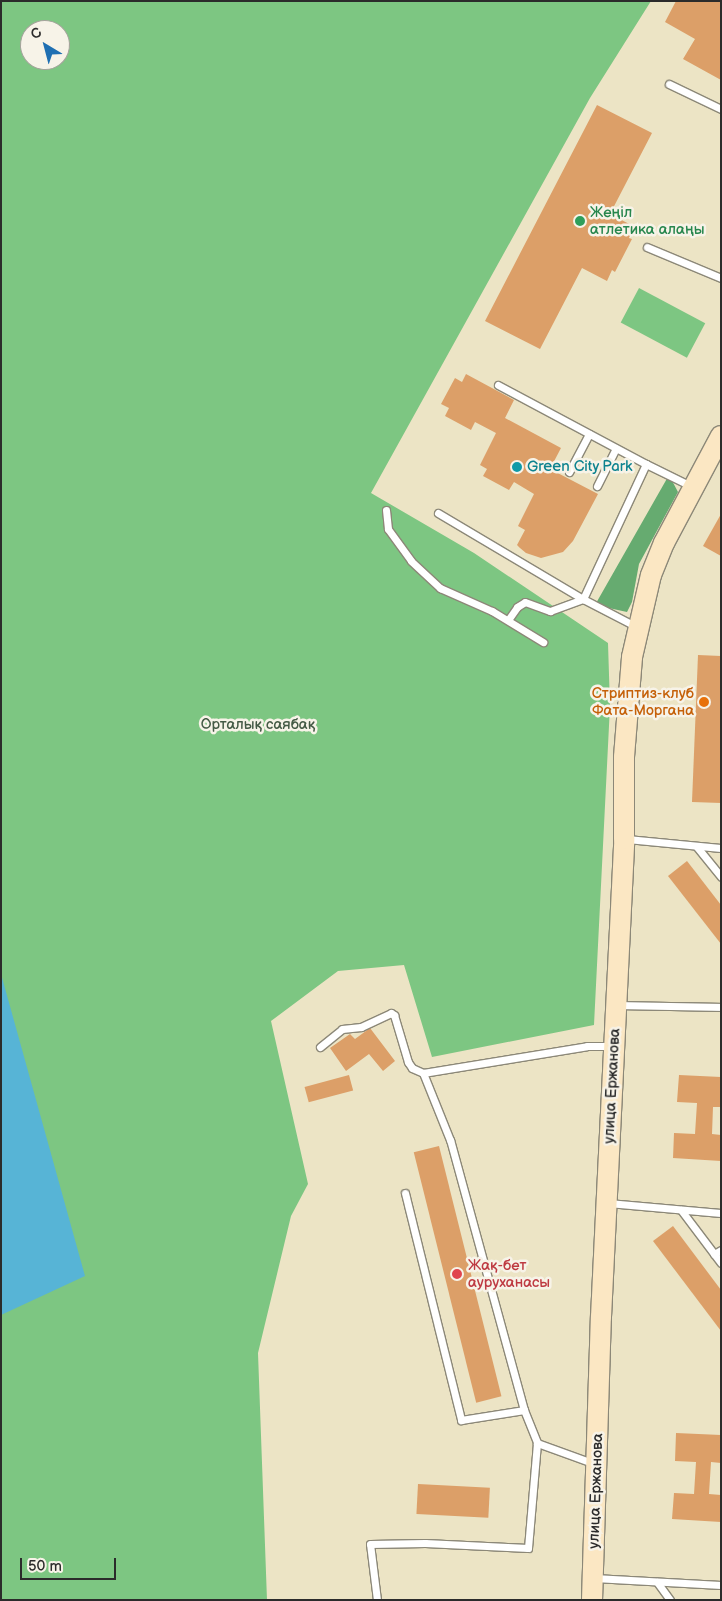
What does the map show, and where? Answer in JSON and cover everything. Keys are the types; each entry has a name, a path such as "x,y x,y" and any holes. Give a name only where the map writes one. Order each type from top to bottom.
{"street":[{"name":"улица Ержанова","path":"592,1600 601,1316 624,839 628,695 637,627 651,575 664,543 721,436"}],"lane":[{"path":"670,84 721,109"},
{"path":"647,247 721,278"},
{"path":"498,385 693,487"},
{"path":"569,472 589,434"},
{"path":"597,486 616,448"},
{"path":"508,620 517,607 526,602 550,611 583,599 646,464"},
{"path":"386,510 388,529 411,561 440,588 492,610 543,642"},
{"path":"438,513 583,599 637,627"},
{"path":"624,839 721,848"},
{"path":"697,847 721,877"},
{"path":"616,1005 721,1006"},
{"path":"320,1047 342,1029 361,1027 391,1013 394,1015 408,1062 412,1068 423,1073 587,1046 614,1046"},
{"path":"377,1600 370,1544 425,1543 528,1548 537,1443 524,1410 450,1140 423,1073"},
{"path":"405,1193 461,1420 524,1410"},
{"path":"607,1203 721,1213"},
{"path":"681,1210 718,1252 721,1262"},
{"path":"537,1443 597,1465"},
{"path":"594,1578 721,1585"},
{"path":"657,1582 670,1600"}],"green space":[{"name":"Орталық саябақ","path":"1,1 651,1 590,98 371,493 474,553 608,643 610,706 594,1025 432,1057 404,965 338,971 271,1021 308,1184 291,1216 258,1353 267,1600 1,1600"},
{"path":"639,288 705,323 687,358 621,322"},
{"path":"669,475 678,492 639,564 632,602 627,612 595,605"}],"water":[{"path":"1,974 85,1276 1,1315"}],"building":[{"path":"676,1 721,1 721,80 683,59 695,39 665,22"},
{"name":"Жеңіл атлетика алаңы","path":"597,105 652,133 610,214 635,227 629,238 632,239 615,272 612,270 607,281 582,268 540,349 485,321"},
{"name":"Green City Park","path":"466,374 514,400 505,418 561,448 550,469 598,494 573,541 563,552 541,558 526,553 517,545 525,530 518,526 534,494 514,482 509,490 483,476 487,469 480,465 496,433 475,422 471,430 445,416 449,408 441,404 455,378 462,382"},
{"path":"721,514 721,556 703,546"},
{"path":"698,655 721,656 721,803 692,802"},
{"path":"687,861 721,905 721,944 668,876"},
{"path":"370,1028 395,1061 383,1071 369,1054 346,1071 330,1048 350,1034 355,1039"},
{"path":"349,1075 353,1090 309,1102 305,1087"},
{"path":"679,1075 721,1077 721,1107 713,1107 712,1134 721,1135 721,1161 673,1158 674,1133 695,1134 697,1103 677,1102"},
{"name":"Жақ-бет ауруханасы","path":"439,1146 501,1396 476,1403 414,1152"},
{"path":"673,1226 721,1290 721,1331 653,1241"},
{"path":"676,1433 721,1435 721,1463 711,1462 709,1494 721,1495 721,1522 672,1519 674,1493 694,1494 696,1462 675,1461"},
{"path":"418,1484 490,1488 488,1518 416,1514"}],"place":[{"name":"Жеңіл атлетика алаңы","path":"580,221"},
{"name":"Green City Park","path":"517,467"},
{"name":"Стриптиз-клуб Фата-Моргана","path":"704,702"},
{"name":"Жақ-бет ауруханасы","path":"457,1274"}]}
